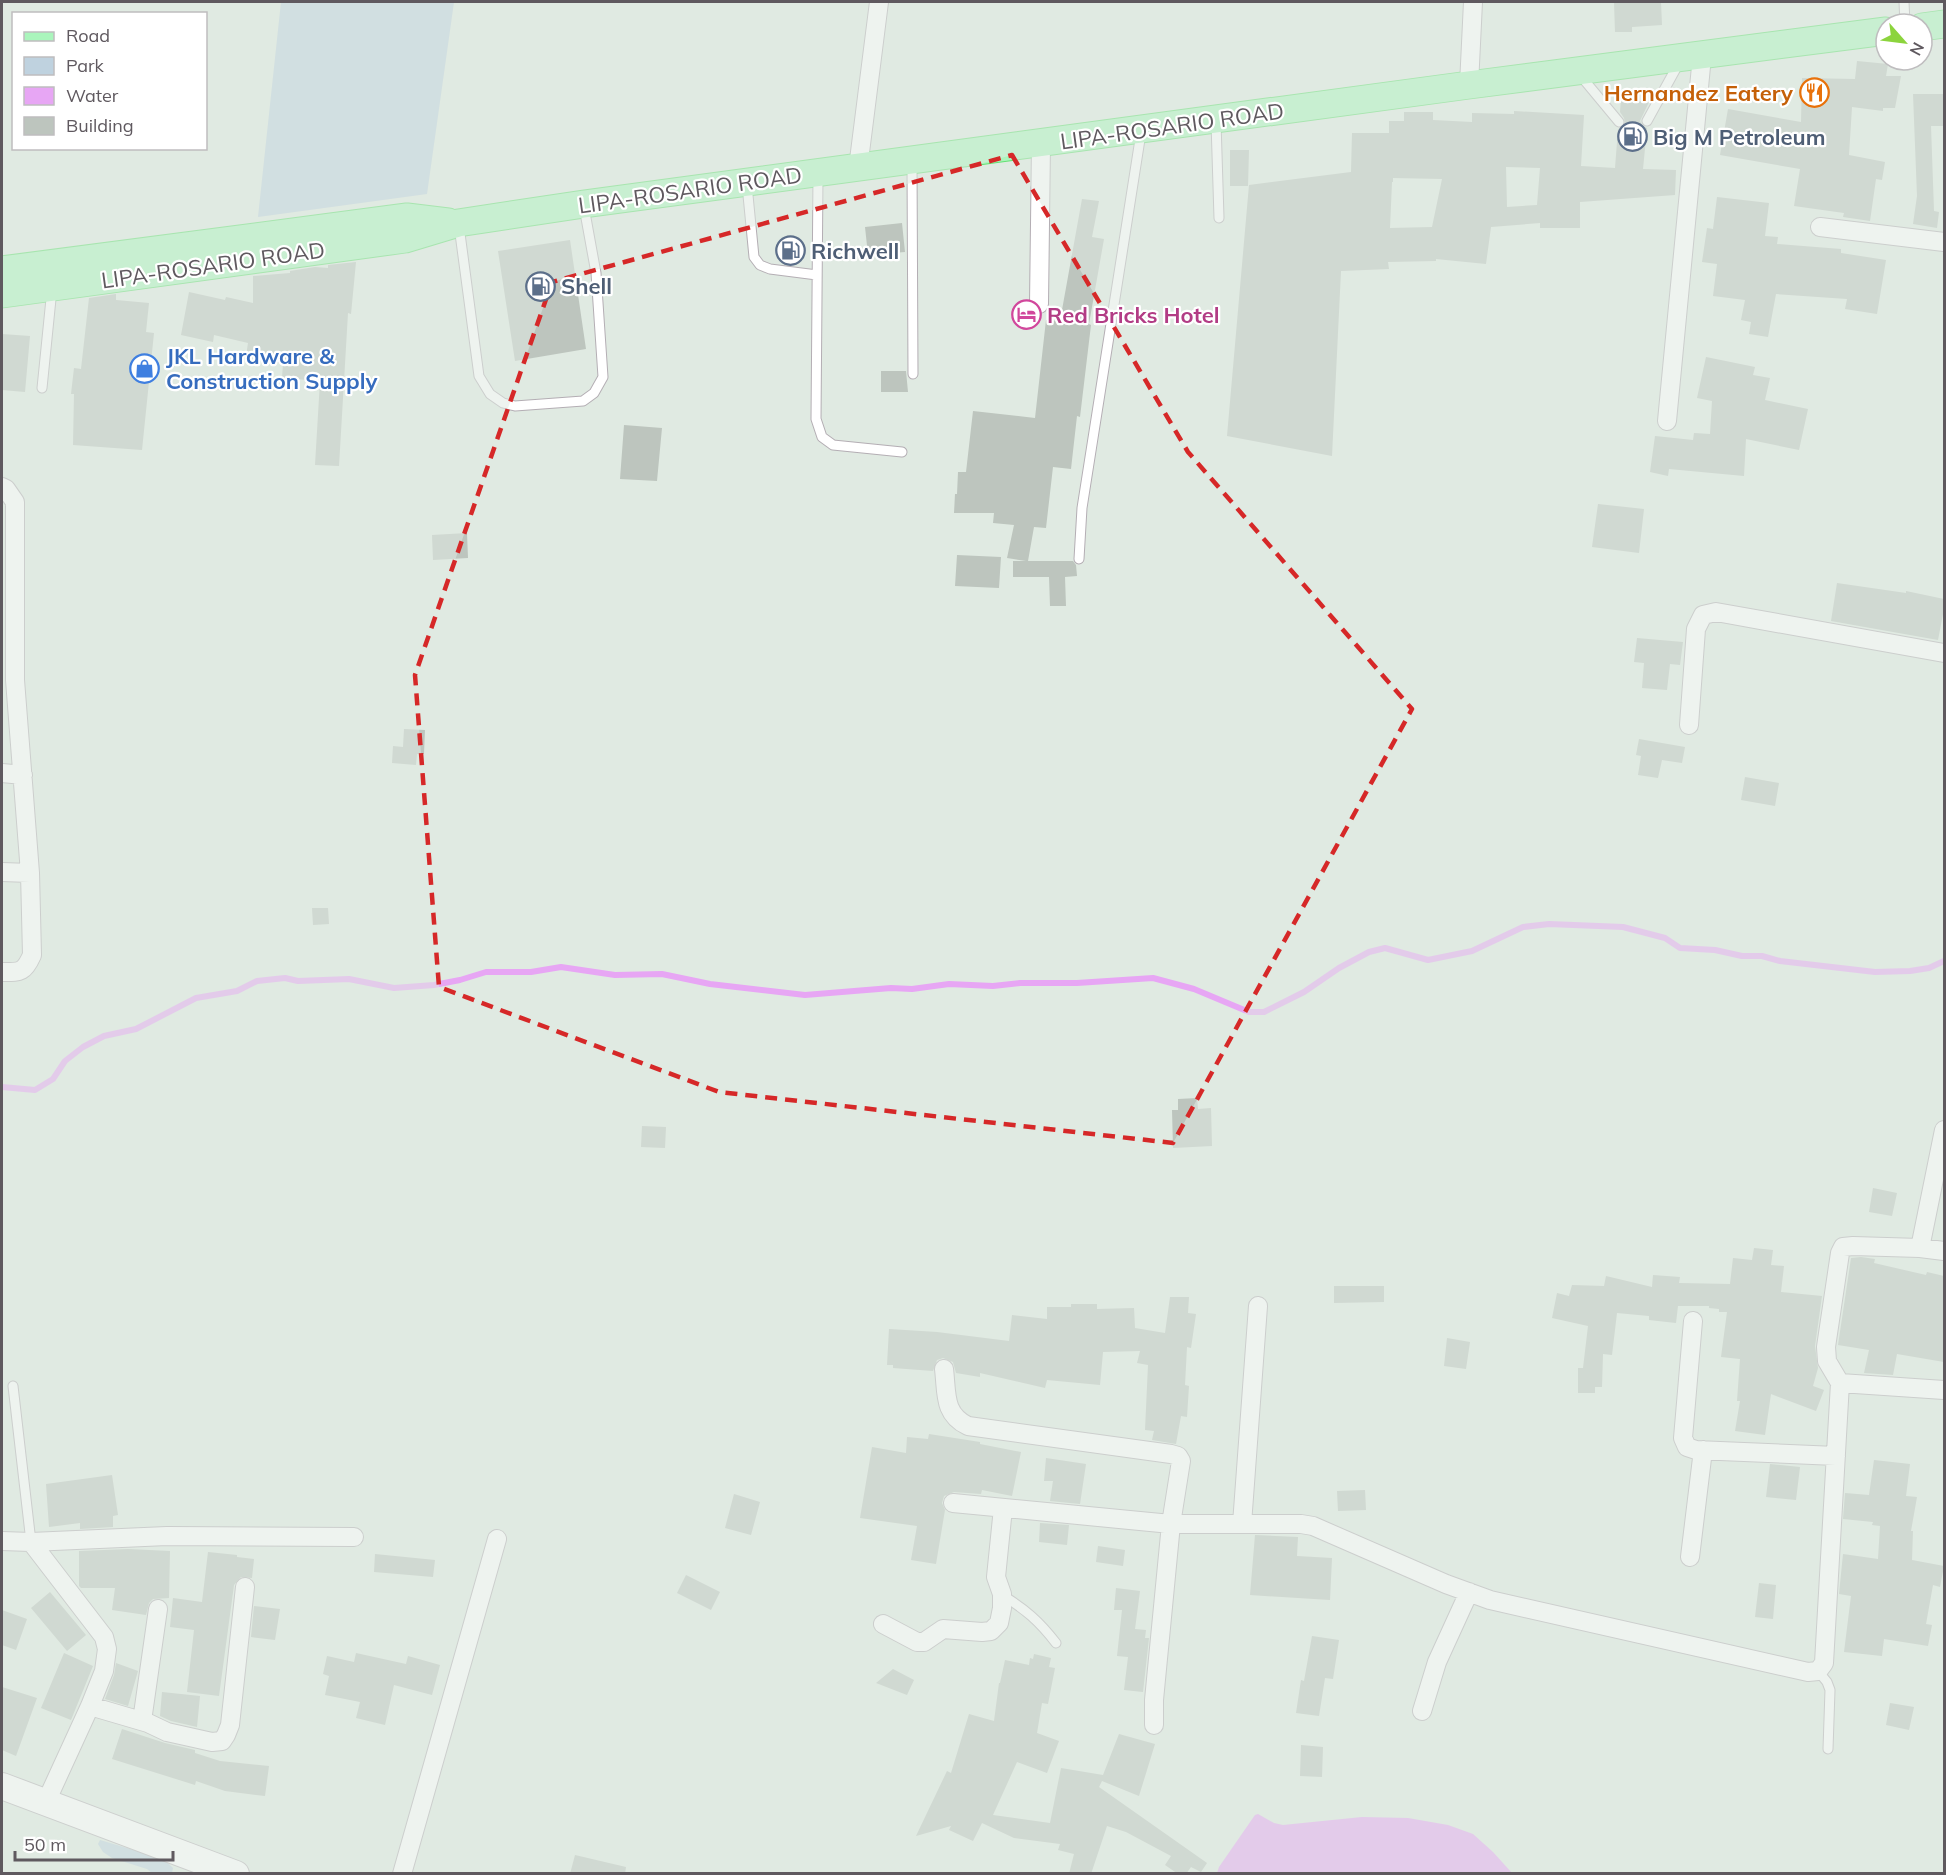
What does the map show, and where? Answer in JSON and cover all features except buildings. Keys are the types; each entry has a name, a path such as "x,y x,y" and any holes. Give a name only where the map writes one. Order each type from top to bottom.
{"main road":[{"name":"LIPA-ROSARIO ROAD","path":"2,294 405,239 458,223 584,204 1874,33"},
{"name":"LIPA-ROSARIO ROAD","path":"2,270 407,218 458,223"}],"street":[{"path":"858,168 879,2"},
{"path":"1469,85 1473,2"},
{"path":"1667,421 1692,57"},
{"path":"1039,304 1041,144"},
{"path":"1820,227 1944,242"},
{"path":"2,487 15,502 9,583 8,680 23,775 30,873 32,955 27,967 20,972 2,972"},
{"path":"1689,725 1696,629 1702,615 1716,612 1944,653"},
{"path":"2,774 23,775"},
{"path":"2,872 30,873"},
{"path":"1920,1248 1944,1130"},
{"path":"953,1503 1171,1524 1301,1524 1313,1526 1490,1600 1796,1670 1818,1671 1824,1663 1840,1383 1827,1361 1826,1347 1840,1253 1843,1247 1853,1246 1944,1251"},
{"path":"1242,1524 1258,1306"},
{"path":"1693,1321 1683,1438 1688,1447 1703,1450 1836,1456"},
{"path":"944,1369 949,1410 957,1421 968,1426 1178,1456 1181,1461 1171,1524 1154,1700 1154,1725"},
{"path":"1840,1383 1944,1390"},
{"path":"1690,1557 1703,1450"},
{"path":"883,1624 917,1642 924,1642 944,1629 991,1631 999,1623 1002,1608 1002,1594 996,1577 1003,1508"},
{"path":"2,1541 31,1542 167,1536 354,1537"},
{"path":"402,1874 497,1539"},
{"path":"31,1542 106,1643 106,1663 90,1706 46,1802"},
{"path":"90,1706 142,1721 167,1732 219,1743 224,1739 230,1725 246,1587"},
{"path":"1422,1712 1437,1662 1469,1592"},
{"path":"142,1721 159,1609"},
{"path":"2,1786 236,1874"}],"lane":[{"path":"1647,122 1692,57"},
{"path":"1578,72 1619,122"},
{"path":"1215,120 1219,218"},
{"path":"1079,559 1084,498 1141,130"},
{"path":"912,160 913,374"},
{"path":"818,173 816,419 822,437 833,445 902,452"},
{"path":"746,183 754,257 760,265 770,269 817,275"},
{"path":"458,223 479,376 490,394 503,403 515,406 583,401 594,393 603,377 596,273 584,204"},
{"path":"42,388 53,287"},
{"path":"13,1386 31,1542"},
{"path":"1002,1594 1027,1610 1041,1623 1056,1643"},
{"path":"1818,1671 1830,1690 1828,1749"}],"highlighted area":[{"path":"1012,155 1188,452 1412,709 1173,1143 719,1092 439,987 415,675 552,282"}],"green space":[{"path":"281,2 454,2 427,194 258,217"},
{"path":"100,1840 164,1859 173,1868 172,1873 152,1873 147,1869 112,1858 103,1852 98,1844"}],"water":[{"path":"1258,1814 1283,1825 1362,1817 1408,1818 1448,1825 1473,1834 1512,1873 1217,1873 1255,1815"}],"waterway":[{"path":"2,1087 35,1090 53,1079 65,1061 83,1047 104,1036 136,1029 196,998 237,991 257,981 285,978 298,981 349,979 394,988 434,985 486,972 531,972 561,967 615,975 662,974 710,984 805,995 891,988 912,989 949,984 993,986 1153,978 1194,989 1249,1012 1264,1012 1304,992 1339,968 1369,952 1385,948 1428,960 1472,951 1523,927 1549,924 1623,927 1665,938 1680,948 1715,950 1742,956 1762,956 1780,961 1875,972 1929,968 1944,961"}],"place":[{"name":"Hernandez Eatery","path":"1814,93"},
{"name":"Big M Petroleum","path":"1632,137"},
{"name":"Richwell","path":"790,251"},
{"name":"Shell","path":"540,286"},
{"name":"Red Bricks Hotel","path":"1026,315"},
{"name":"JKL Hardware & Construction Supply","path":"145,369"}]}
